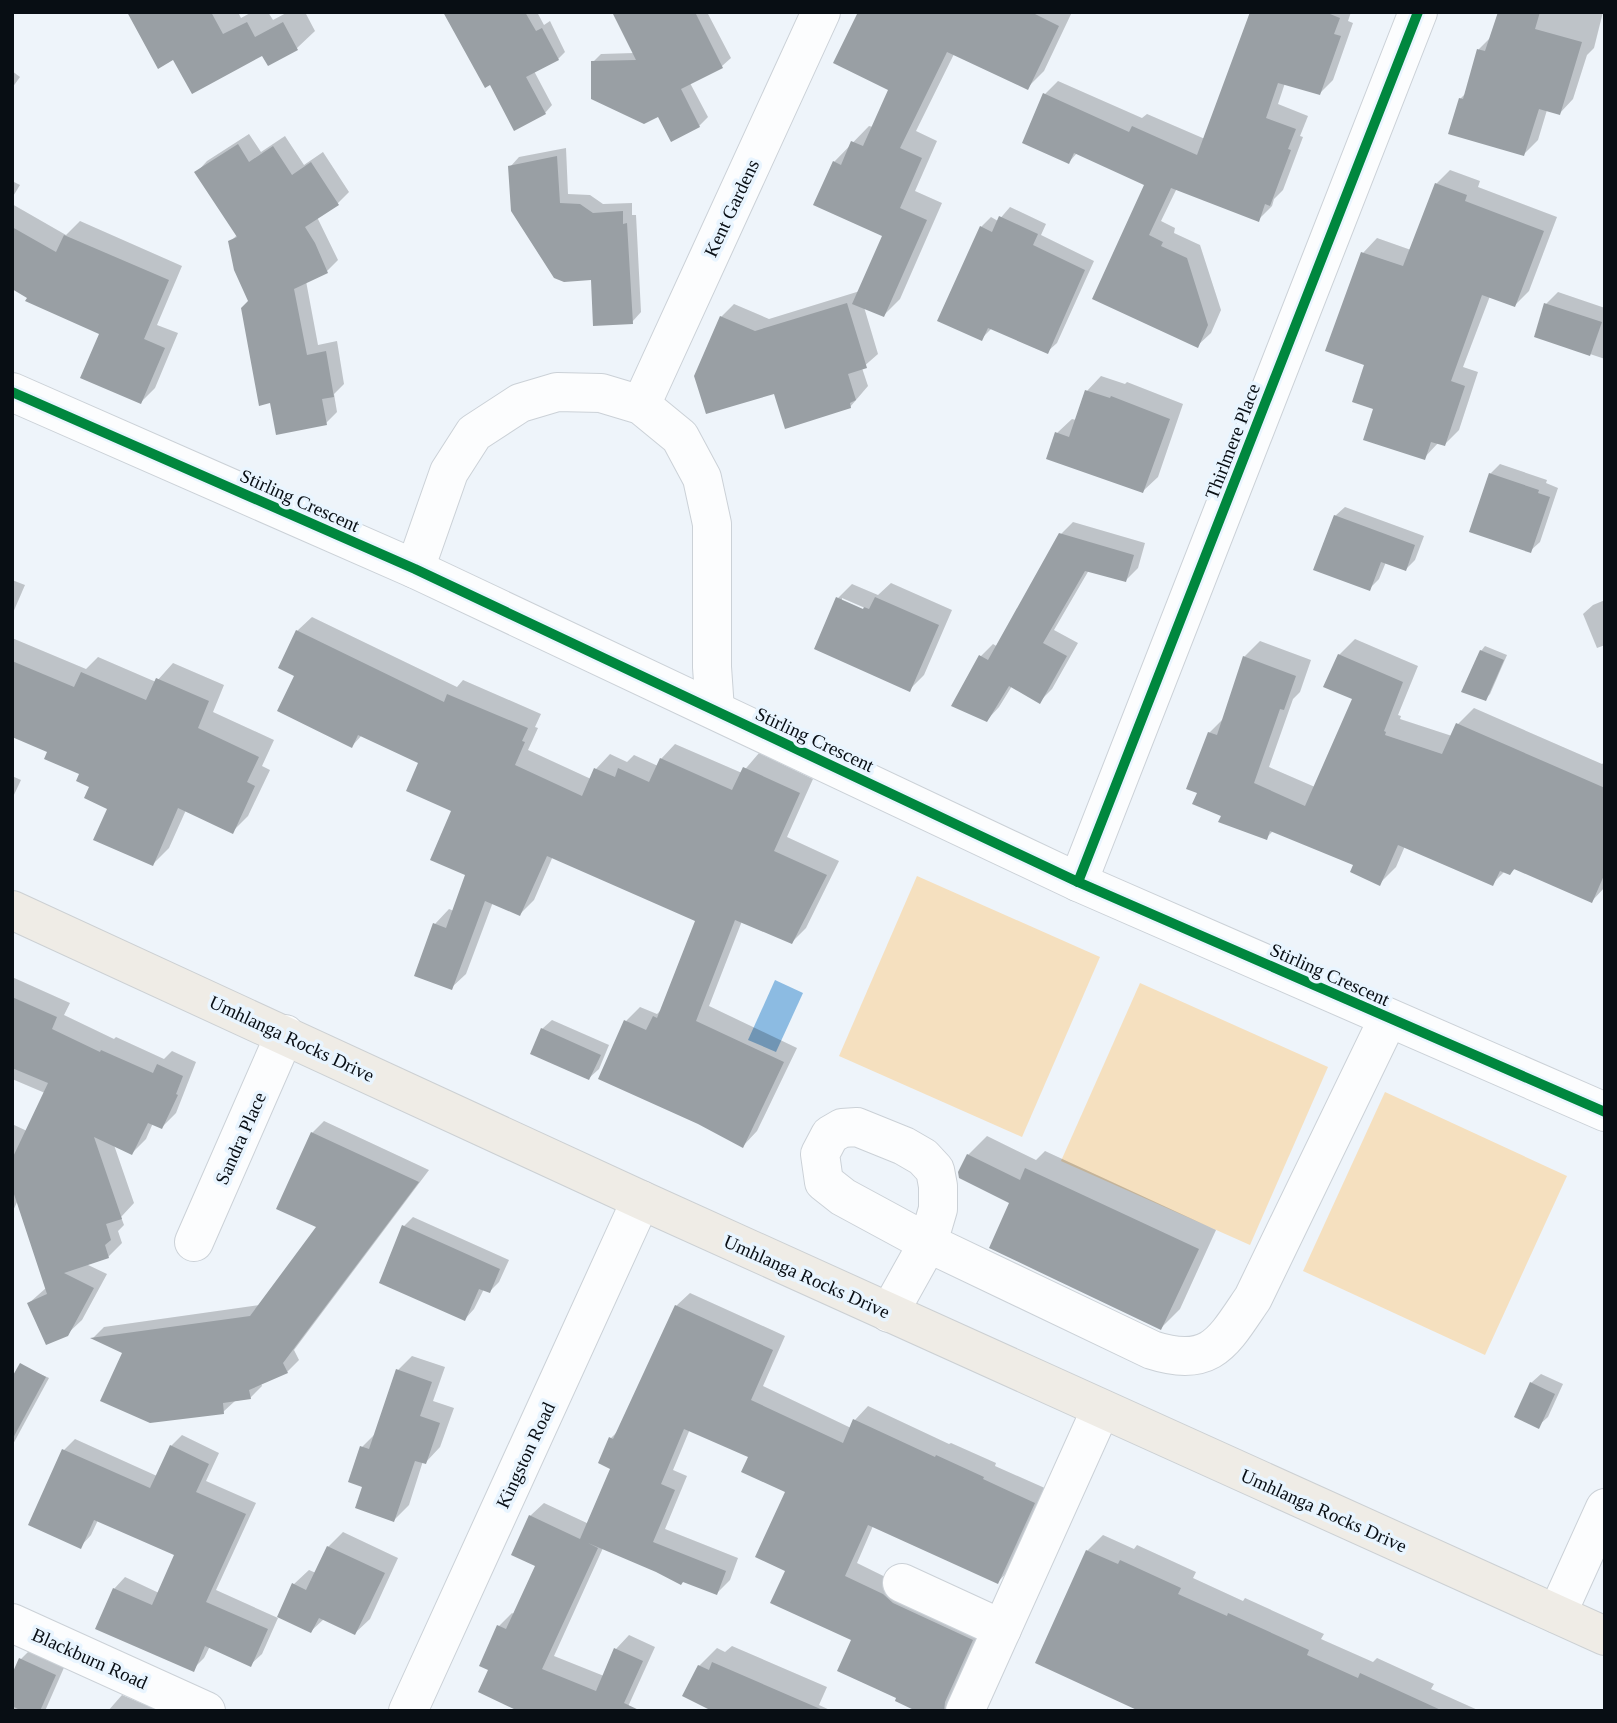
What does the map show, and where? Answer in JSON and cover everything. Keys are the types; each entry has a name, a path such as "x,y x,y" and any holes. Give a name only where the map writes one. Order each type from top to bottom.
{"main road":[{"name":"Umhlanga Rocks Drive","path":"12,910 641,1200 1605,1636"}],"street":[{"name":"Kent Gardens","path":"640,405 821,12"},
{"name":"Thirlmere Place","path":"1079,882 1418,12"},
{"name":"Stirling Crescent","path":"12,392 415,569 1079,882 1605,1112"},
{"path":"415,569 449,472 474,433 520,403 556,392 601,393 640,405 680,438 702,478 712,524 712,667 715,710"},
{"path":"889,1313 928,1243 1152,1350 1173,1357 1193,1357 1209,1352 1228,1334 1254,1298 1388,1019"},
{"name":"Sandra Place","path":"194,1242 285,1034"},
{"name":"Kingston Road","path":"408,1711 641,1200"},
{"path":"965,1711 1101,1409"},
{"path":"1557,1614 1605,1508"},
{"path":"902,1583 1002,1629"},
{"name":"Blackburn Road","path":"12,1623 206,1711"}],"shaded area":[{"path":"917,876 1100,957 1022,1137 839,1056"},
{"path":"1140,983 1328,1067 1250,1245 1061,1161"},
{"path":"1385,1092 1567,1176 1485,1355 1303,1271"}],"water":[{"path":"775,980 803,993 776,1052 748,1040"}],"building":[{"path":"127,12 211,12 223,34 247,22 255,37 283,22 298,50 268,66 262,56 192,94 173,60 158,69"},
{"path":"443,12 525,12 536,31 542,28 559,60 526,77 546,114 514,131 490,85 485,88"},
{"path":"612,12 695,12 723,68 681,89 700,127 671,142 658,117 644,124 591,99 591,61 636,60"},
{"path":"858,12 1031,12 1059,26 1028,90 947,52 900,148 922,158 900,208 927,220 884,317 852,304 882,236 813,205 833,161 841,165 851,141 863,146 888,90 833,63"},
{"path":"1250,12 1325,12 1340,18 1334,34 1341,36 1320,95 1278,83 1266,118 1296,129 1270,206 1265,204 1259,222 1171,188 1149,235 1163,242 1161,246 1187,258 1208,325 1198,348 1092,299 1144,185 1074,153 1069,164 1022,143 1043,93 1129,132 1132,126 1197,155"},
{"path":"1498,12 1540,12 1535,29 1582,42 1560,115 1539,109 1524,156 1448,134 1459,98 1463,99 1477,49 1485,51"},
{"path":"238,144 249,162 273,146 292,175 311,162 339,205 305,227 328,273 294,289 307,355 326,351 334,397 322,399 327,425 276,435 270,403 259,406 241,308 248,301 234,270 228,241 237,237 194,172"},
{"path":"557,156 560,203 580,204 593,213 623,211 623,224 627,223 633,324 593,326 591,280 564,282 554,278 511,211 508,166"},
{"path":"1435,183 1467,195 1465,201 1544,231 1515,307 1482,295 1451,381 1465,386 1445,446 1431,442 1425,460 1363,440 1373,409 1352,402 1364,365 1325,351 1361,252 1403,266"},
{"path":"999,216 1038,234 1033,245 1085,270 1048,354 988,328 982,341 937,321 980,226 992,232"},
{"path":"12,227 56,252 64,235 169,280 144,339 165,348 141,404 80,378 99,334 25,301 27,298 12,289"},
{"path":"847,303 867,368 848,374 856,400 850,403 851,408 785,429 774,394 706,414 694,376 720,316 755,331"},
{"path":"1544,303 1602,322 1590,356 1534,337"},
{"path":"1085,390 1110,398 1111,396 1170,419 1143,493 1046,459 1055,432 1069,437"},
{"path":"1489,473 1539,490 1538,493 1550,497 1531,553 1469,532"},
{"path":"1334,515 1415,545 1406,571 1381,562 1370,591 1313,570"},
{"path":"1059,533 1134,555 1126,582 1085,571 1043,643 1067,656 1040,704 1009,686 987,722 951,706 979,655 988,660"},
{"path":"836,597 869,609 875,597 939,625 910,692 814,649"},
{"path":"296,630 444,702 447,694 528,728 515,765 582,796 594,768 615,777 618,768 649,782 660,758 732,790 743,767 800,793 774,851 827,875 792,944 735,920 696,1021 784,1062 743,1148 698,1124 598,1079 624,1020 646,1030 653,1016 657,1018 695,921 547,856 520,916 485,901 452,990 414,976 433,923 446,928 465,875 430,860 451,811 406,791 418,763 358,735 352,748 277,711 294,676 278,668"},
{"path":"1480,650 1504,660 1486,701 1461,692"},
{"path":"1338,654 1403,682 1384,731 1385,735 1442,754 1456,723 1605,788 1605,873 1592,903 1514,869 1510,875 1500,871 1493,886 1398,845 1380,886 1350,872 1353,865 1270,831 1267,840 1218,822 1221,816 1192,804 1197,793 1186,789 1208,732 1217,735 1243,656 1296,676 1284,710 1280,709 1254,783 1305,806 1352,699 1323,687"},
{"path":"12,661 74,687 81,672 146,700 156,678 209,701 198,728 259,757 247,782 255,786 233,834 178,808 153,866 93,840 107,809 84,798 89,787 76,781 79,774 44,759 47,752 12,737"},
{"path":"12,997 57,1017 52,1029 100,1052 101,1050 153,1073 157,1064 183,1076 176,1094 178,1095 162,1129 148,1123 132,1155 94,1137 122,1219 106,1224 111,1240 105,1245 109,1258 64,1273 94,1288 68,1336 46,1345 27,1303 47,1294 12,1188 12,1159 48,1083 12,1068"},
{"path":"541,1028 601,1055 589,1080 530,1054"},
{"path":"311,1132 419,1182 283,1363 288,1373 249,1390 251,1399 223,1403 224,1414 150,1423 100,1401 122,1353 90,1338 250,1316 316,1227 276,1209"},
{"path":"967,1154 1020,1180 1025,1168 1199,1249 1161,1330 989,1248 1009,1203 959,1178 958,1172"},
{"path":"402,1225 500,1269 490,1293 479,1289 465,1321 379,1283"},
{"path":"675,1305 773,1350 751,1400 843,1443 853,1419 984,1477 983,1479 1035,1503 998,1584 868,1525 845,1576 883,1594 893,1603 973,1640 945,1702 944,1711 916,1711 895,1701 896,1698 837,1671 851,1640 770,1603 785,1571 755,1557 785,1492 741,1472 748,1457 684,1429 661,1484 675,1490 653,1542 726,1571 717,1595 683,1582 681,1585 588,1543 598,1548 542,1669 596,1691 614,1648 643,1661 624,1703 641,1711 518,1711 478,1692 488,1670 479,1666 497,1625 506,1629 535,1566 511,1555 529,1515 580,1539 610,1469 598,1463 609,1437 613,1439"},
{"path":"20,1363 46,1377 12,1440 12,1377"},
{"path":"396,1369 432,1382 420,1416 440,1423 426,1464 415,1461 394,1522 355,1508 362,1487 348,1482 360,1446 369,1449"},
{"path":"1530,1382 1555,1394 1539,1429 1514,1417"},
{"path":"170,1445 209,1464 196,1492 246,1514 206,1602 268,1629 251,1667 205,1646 194,1672 95,1629 113,1588 152,1605 174,1555 94,1520 81,1549 28,1525 62,1449 150,1488"},
{"path":"327,1546 385,1573 355,1635 319,1618 311,1633 277,1617 292,1583 306,1590"},
{"path":"1086,1550 1118,1564 1120,1560 1181,1588 1178,1594 1227,1616 1228,1613 1309,1650 1307,1655 1358,1678 1360,1673 1443,1711 1139,1711 1035,1663"},
{"path":"19,1658 56,1675 40,1711 22,1711 12,1706 12,1674"},
{"path":"712,1662 825,1711 712,1711 682,1696 698,1665 709,1670"}],"cycle path":[{"path":"1078,882 1418,12"},
{"path":"12,392 415,569 1078,882 1605,1112"}]}
